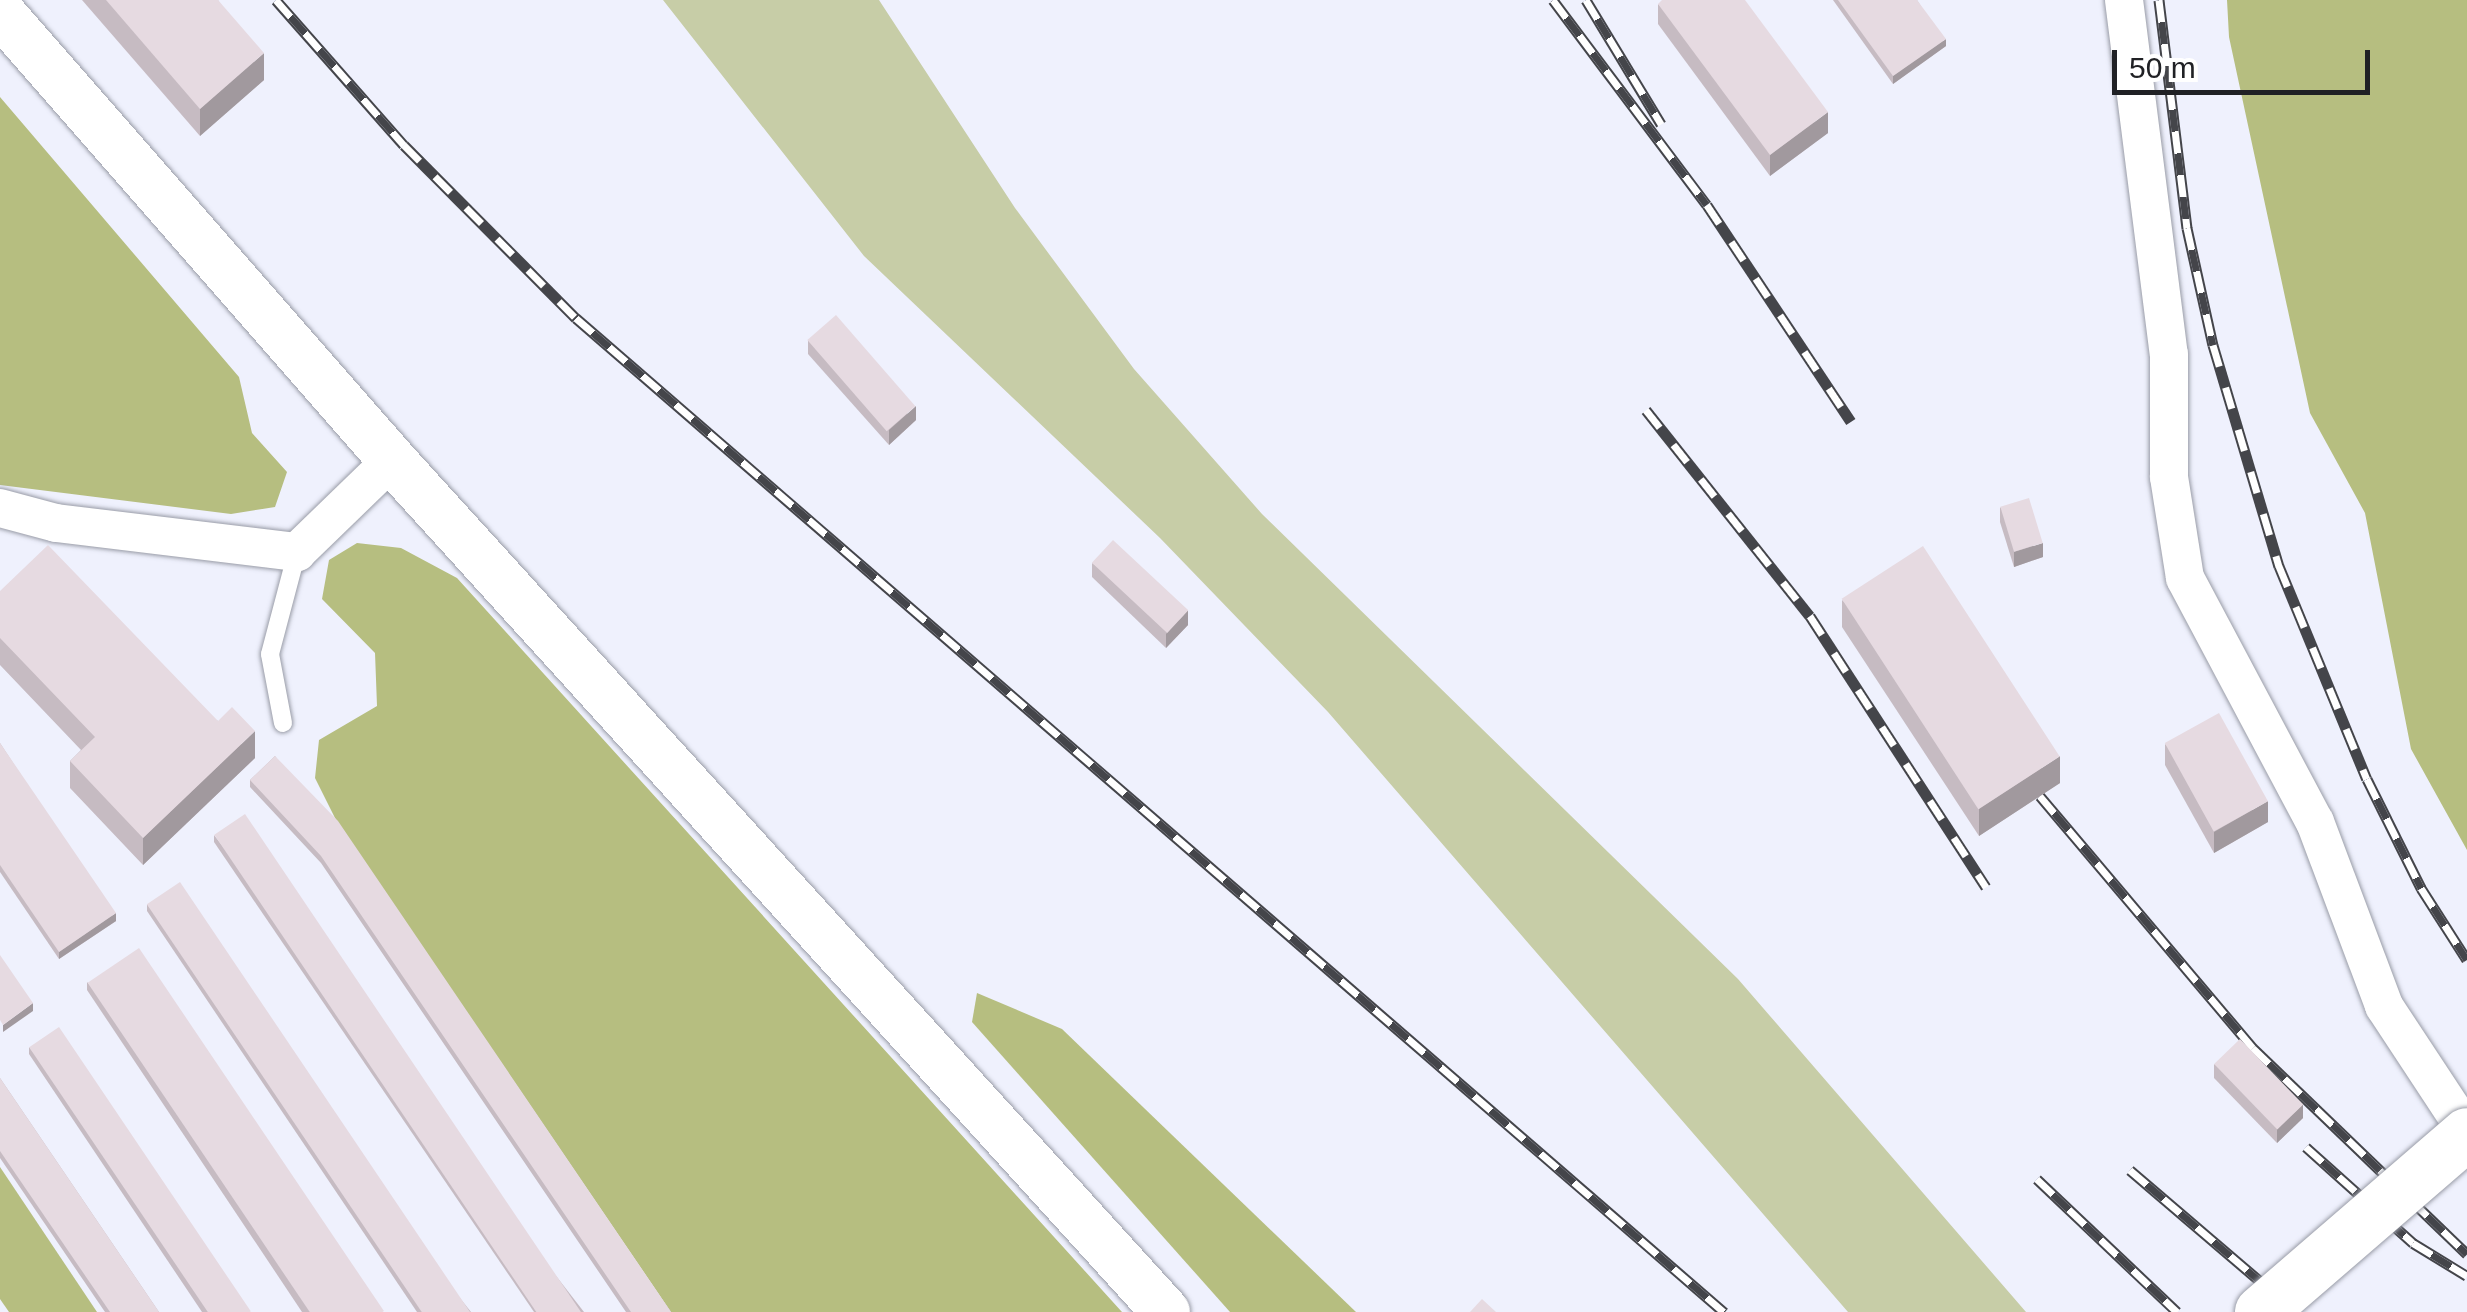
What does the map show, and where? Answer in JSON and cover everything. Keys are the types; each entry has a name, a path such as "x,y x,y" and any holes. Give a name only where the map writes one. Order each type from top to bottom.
{"main road":[{"path":"2261,1312 2467,1132"}],"street":[{"path":"2124,0 2169,354 2168,477 2184,578 2314,822 2384,1006 2467,1132"},
{"path":"0,12 392,460 1166,1312"},
{"path":"0,508 56,524 298,552 392,460"}],"lane":[{"path":"283,723 270,654 298,552"}],"green space":[{"path":"663,0 879,0 1015,208 1134,369 1262,514 1738,979 2026,1312 1848,1312 1328,712 1160,538 864,256"},
{"path":"2227,0 2467,0 2467,850 2411,749 2365,513 2310,413 2229,37"},
{"path":"0,97 239,377 252,433 287,472 275,507 231,514 0,485"},
{"path":"357,543 401,548 457,578 1122,1312 671,1312 337,822 315,778 319,740 377,706 375,653 322,599 329,560"},
{"path":"977,993 1062,1029 1356,1312 1230,1312 972,1022"},
{"path":"0,1167 97,1312 9,1312 0,1299"}],"building":[{"path":"106,0 218,0 264,53 200,109"},
{"path":"1662,0 1745,0 1828,112 1770,155 1658,4"},
{"path":"1838,0 1917,0 1946,39 1893,76"},
{"path":"836,315 915,406 887,431 807,340"},
{"path":"2029,498 2043,543 2014,552 2000,507"},
{"path":"1113,540 1188,610 1167,633 1092,563"},
{"path":"48,545 218,721 232,707 255,731 143,838 70,761 95,737 0,638 0,591"},
{"path":"1923,546 2060,757 1978,809 1842,599"},
{"path":"2219,713 2268,801 2214,831 2165,743"},
{"path":"0,743 116,913 59,952 0,865"},
{"path":"275,756 338,821 671,1312 631,1312 321,856 250,780"},
{"path":"245,814 581,1312 536,1312 214,835"},
{"path":"180,882 470,1312 422,1312 147,904"},
{"path":"139,948 384,1311 310,1312 88,983"},
{"path":"0,955 33,1003 3,1025 0,1020"},
{"path":"59,1027 251,1311 208,1312 29,1047"},
{"path":"2240,1039 2303,1104 2277,1129 2214,1064"},
{"path":"0,1078 159,1312 110,1312 0,1151"},
{"path":"1482,1299 1496,1312 1470,1312"}],"railway":[{"path":"276,0 404,145 576,318 1724,1312"},
{"path":"1553,0 1707,205 1851,422"},
{"path":"1586,0 1661,124"},
{"path":"2159,0 2187,228 2213,345 2279,566 2367,779 2421,888 2467,960"},
{"path":"1646,410 1810,616 1986,887"},
{"path":"2040,796 2253,1048 2467,1254"},
{"path":"2306,1147 2413,1243 2467,1276"},
{"path":"2130,1170 2296,1312"},
{"path":"2037,1179 2177,1312"}]}
